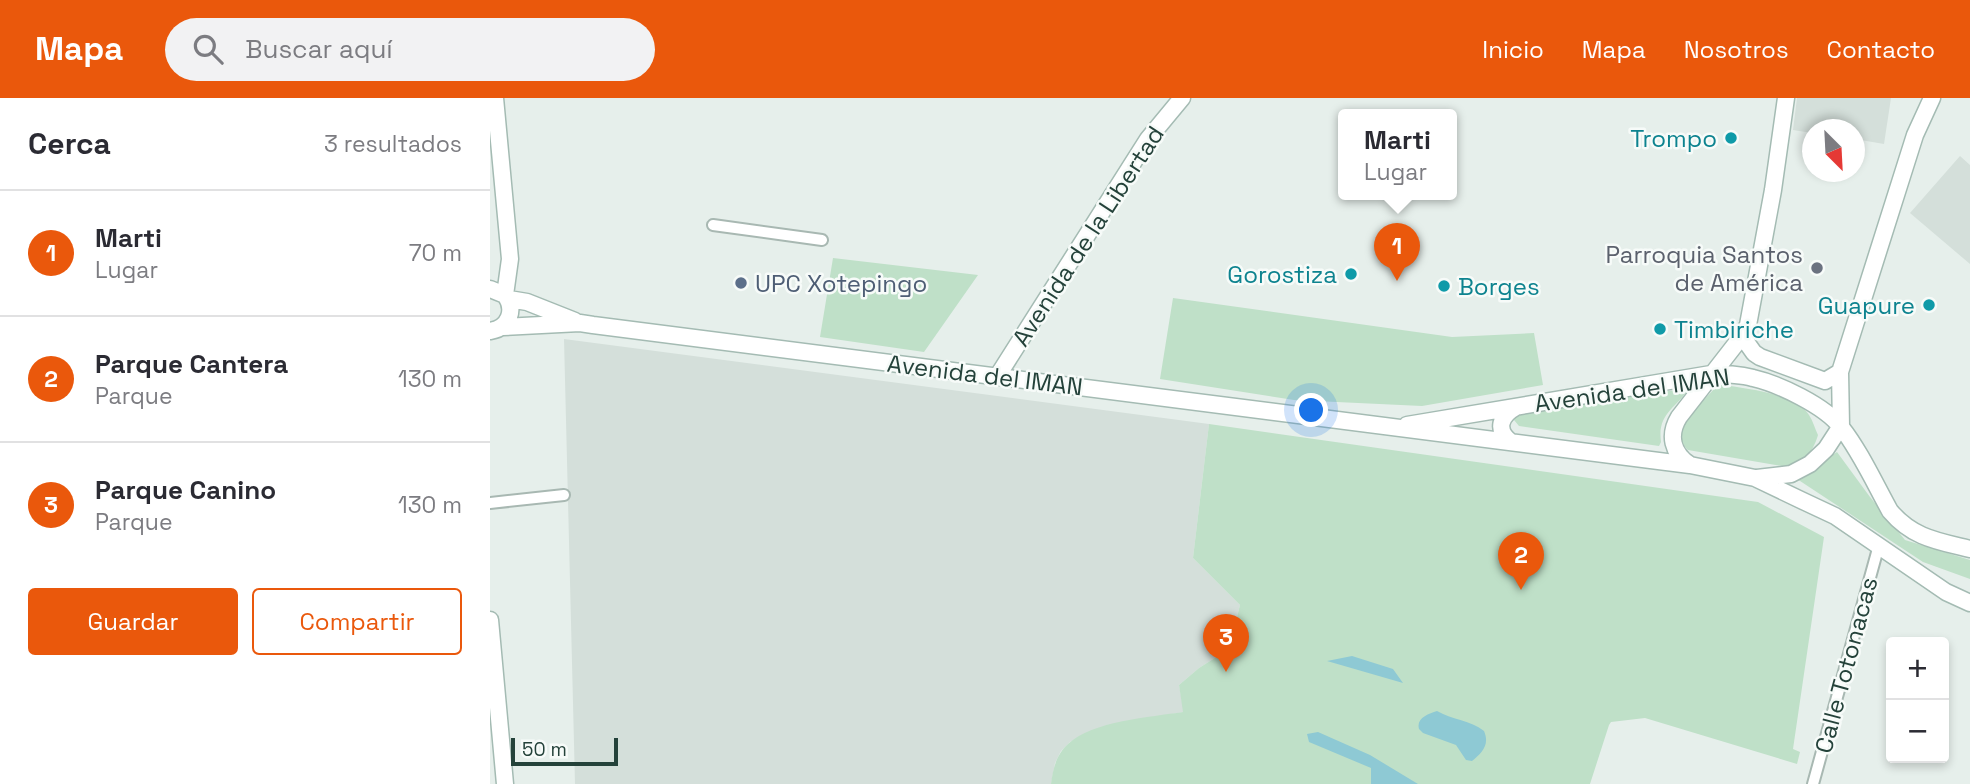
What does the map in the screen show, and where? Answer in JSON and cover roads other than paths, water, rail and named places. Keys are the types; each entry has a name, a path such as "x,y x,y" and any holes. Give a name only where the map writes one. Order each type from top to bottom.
{"main road":[{"path":"495,98 510,259 501,294 511,308 509,317 495,332"},
{"name":"Avenida de la Libertad","path":"997,377 1148,139 1182,98"},
{"path":"1689,465 1678,456 1675,449 1674,429 1679,417 1748,325 1786,98"},
{"path":"1755,478 1778,477 1801,470 1826,449 1841,426 1840,372 1915,135 1932,98"},
{"name":"Avenida del IMAN","path":"501,294 580,323"},
{"name":"Avenida del IMAN","path":"495,332 580,323 1689,465 1755,478 1835,516 1946,592 1970,603"},
{"path":"1742,336 1756,355 1813,378 1825,381 1840,372"},
{"name":"Avenida del IMAN","path":"1391,428 1711,374 1747,376 1784,388 1824,411 1841,426 1900,523 1923,537 1970,549"},
{"path":"1511,442 1501,430 1502,420 1508,411 1521,404"},
{"path":"490,620 505,784"}],"street":[{"path":"713,225 822,240"},
{"path":"490,503 564,495"},
{"name":"Calle Totonacas","path":"1813,784 1879,545"}],"water":[{"path":"1352,656 1393,669 1403,683 1327,661"},
{"path":"1437,711 1473,724 1484,731 1484,748 1472,761 1466,760 1456,745 1419,729 1421,719"},
{"path":"1318,732 1370,755 1418,784 1371,784 1371,768 1309,742 1307,734"}],"place":[{"name":"Trompo","path":"1731,138"},
{"name":"Parroquia Santos de América","path":"1817,268"},
{"name":"Gorostiza","path":"1351,274"},
{"name":"Marti","path":"1397,281"},
{"name":"UPC Xotepingo","path":"741,283"},
{"name":"Borges","path":"1444,286"},
{"name":"Guapure","path":"1929,305"},
{"name":"Timbiriche","path":"1660,329"},
{"name":"Parque Cantera","path":"1521,590"},
{"name":"Parque Canino","path":"1226,672"}]}
